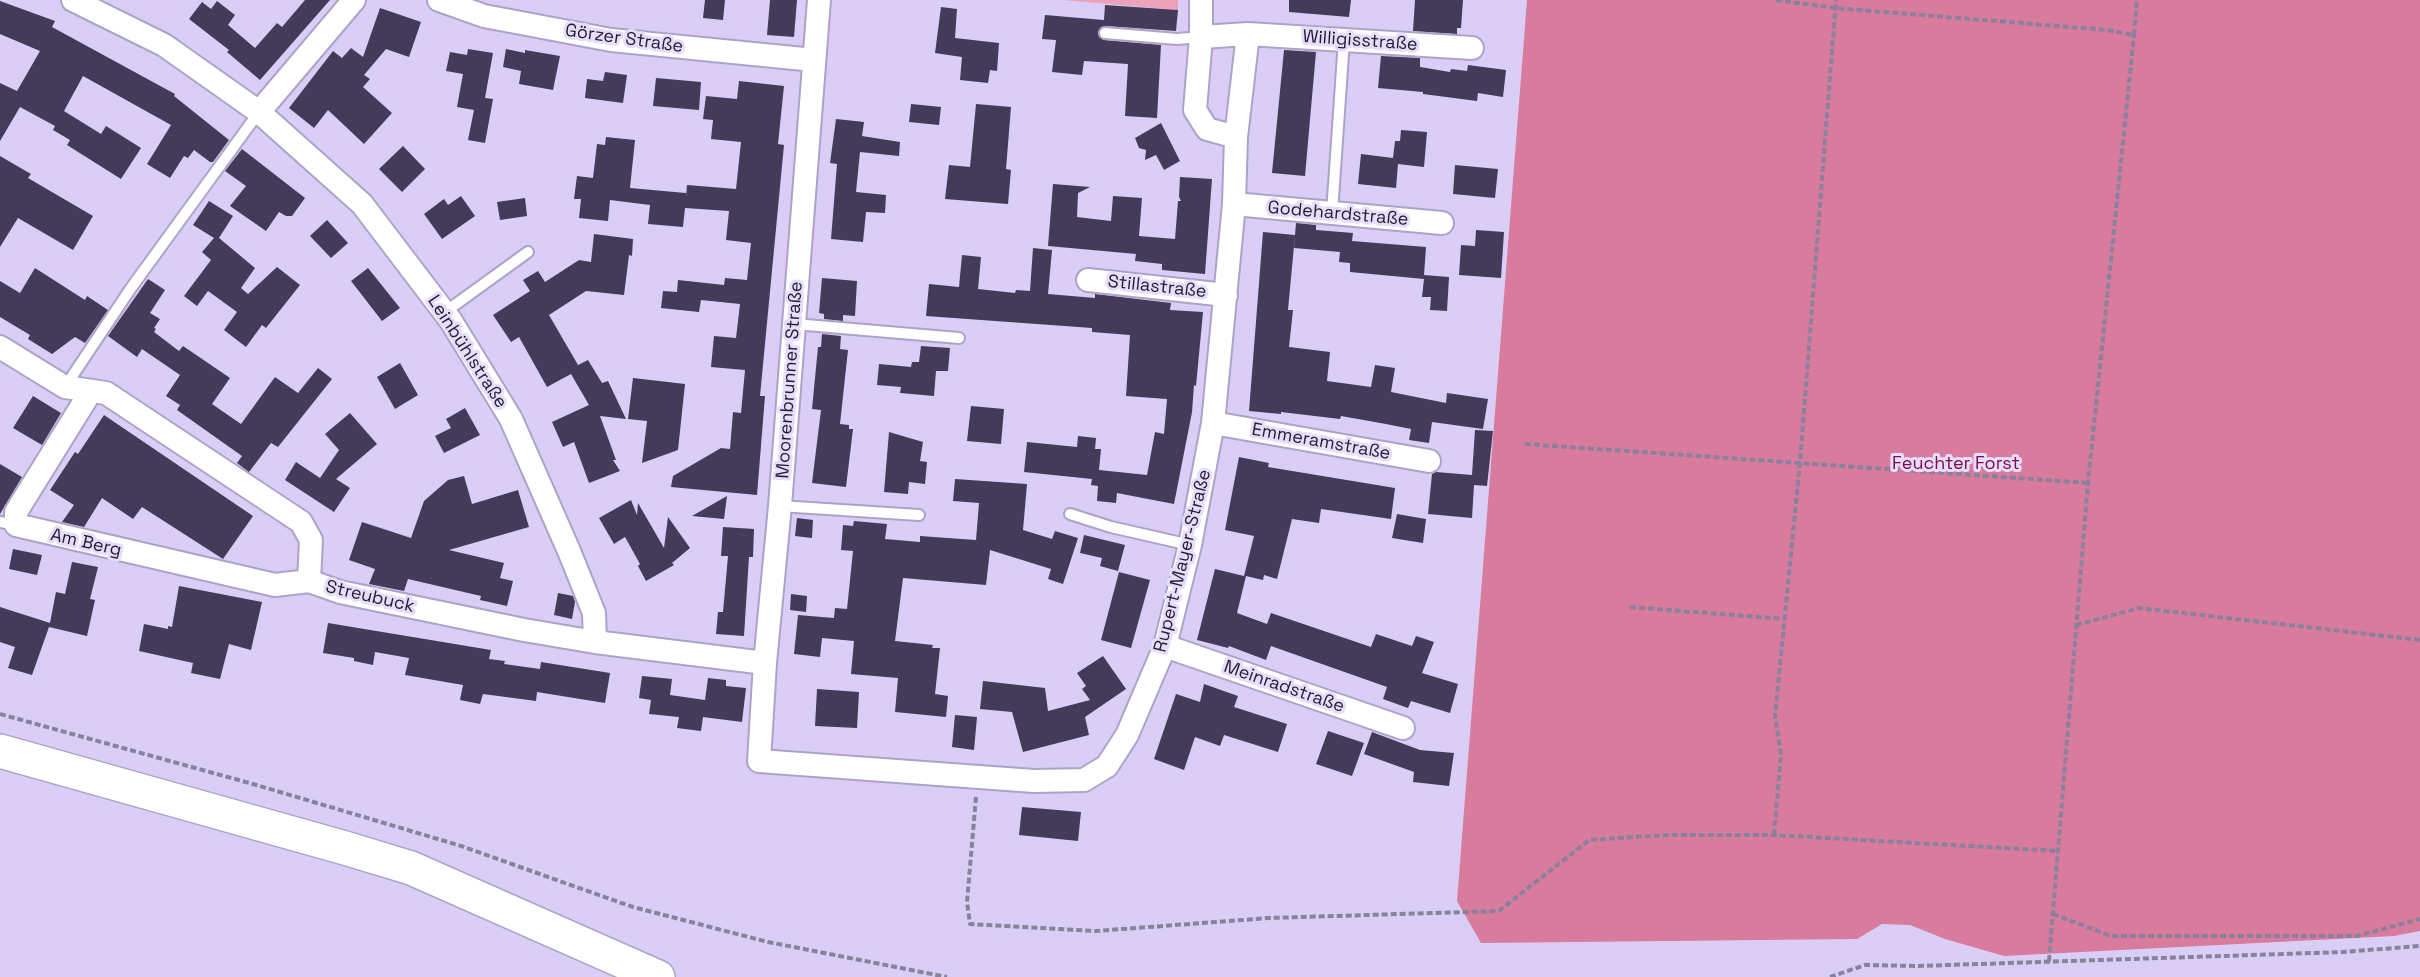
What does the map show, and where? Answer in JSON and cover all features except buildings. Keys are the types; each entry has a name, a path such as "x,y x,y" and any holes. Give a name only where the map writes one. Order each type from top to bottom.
{"highway":[{"path":"0,751 411,868 658,977"}],"street":[{"name":"Leinbühlstraße","path":"73,0 164,45 259,112 362,204 445,312 511,419 594,613 596,642"},
{"path":"259,112 354,0"},
{"name":"Görzer Straße","path":"439,0 484,16 611,40 814,60"},
{"name":"Moorenbrunner Straße","path":"759,761 819,0"},
{"path":"1201,0 1201,37 1195,110 1207,129 1236,137"},
{"path":"1201,37 1248,34"},
{"name":"Willigisstraße","path":"1248,34 1472,48"},
{"name":"Rupert-Mayer-Straße","path":"759,761 1034,781 1084,780 1107,766 1127,735 1165,646 1190,545 1213,423 1234,204 1236,137 1248,34"},
{"name":"Godehardstraße","path":"1234,204 1442,223"},
{"name":"Stillastraße","path":"1088,280 1226,295"},
{"name":"Streubuck","path":"0,347 65,387 106,393 302,522 311,540 309,581 340,592 524,630 596,642 765,663"},
{"name":"Am Berg","path":"90,391 8,524 275,585 309,581"},
{"name":"Emmeramstraße","path":"1213,423 1429,461"},
{"name":"Meinradstraße","path":"1165,646 1402,728"}],"lane":[{"path":"1106,33 1177,39 1201,37"},
{"path":"1332,213 1344,40"},
{"path":"65,387 131,288 259,112"},
{"path":"445,312 528,252"},
{"path":"794,324 959,338"},
{"path":"780,506 919,515"},
{"path":"1070,514 1111,527 1190,545"}],"path":[{"path":"1776,0 1835,8 2107,30 2134,35"},
{"path":"1774,836 1780,754 1775,716 1800,462 1836,0"},
{"path":"2049,961 2088,483 2137,0"},
{"path":"1525,444 2088,483"},
{"path":"1630,607 1785,619"},
{"path":"2076,625 2139,608 2420,640"},
{"path":"0,714 253,784 458,845 633,907 768,942 947,977"},
{"path":"977,777 967,902 970,924 1096,931 1269,918 1499,911 1589,840 1666,835 1774,836 2058,851"},
{"path":"2053,914 2111,936 2357,936 2420,919"},
{"path":"1830,977 1865,965 1918,966 2343,952 2420,946"}],"shaded area":[{"path":"1062,0 1178,0 1178,10"}],"green space":[{"name":"Feuchter Forst","path":"1527,0 2420,0 2420,931 2394,936 2004,956 1945,939 1910,925 1882,924 1857,939 1481,943 1457,901"}]}
